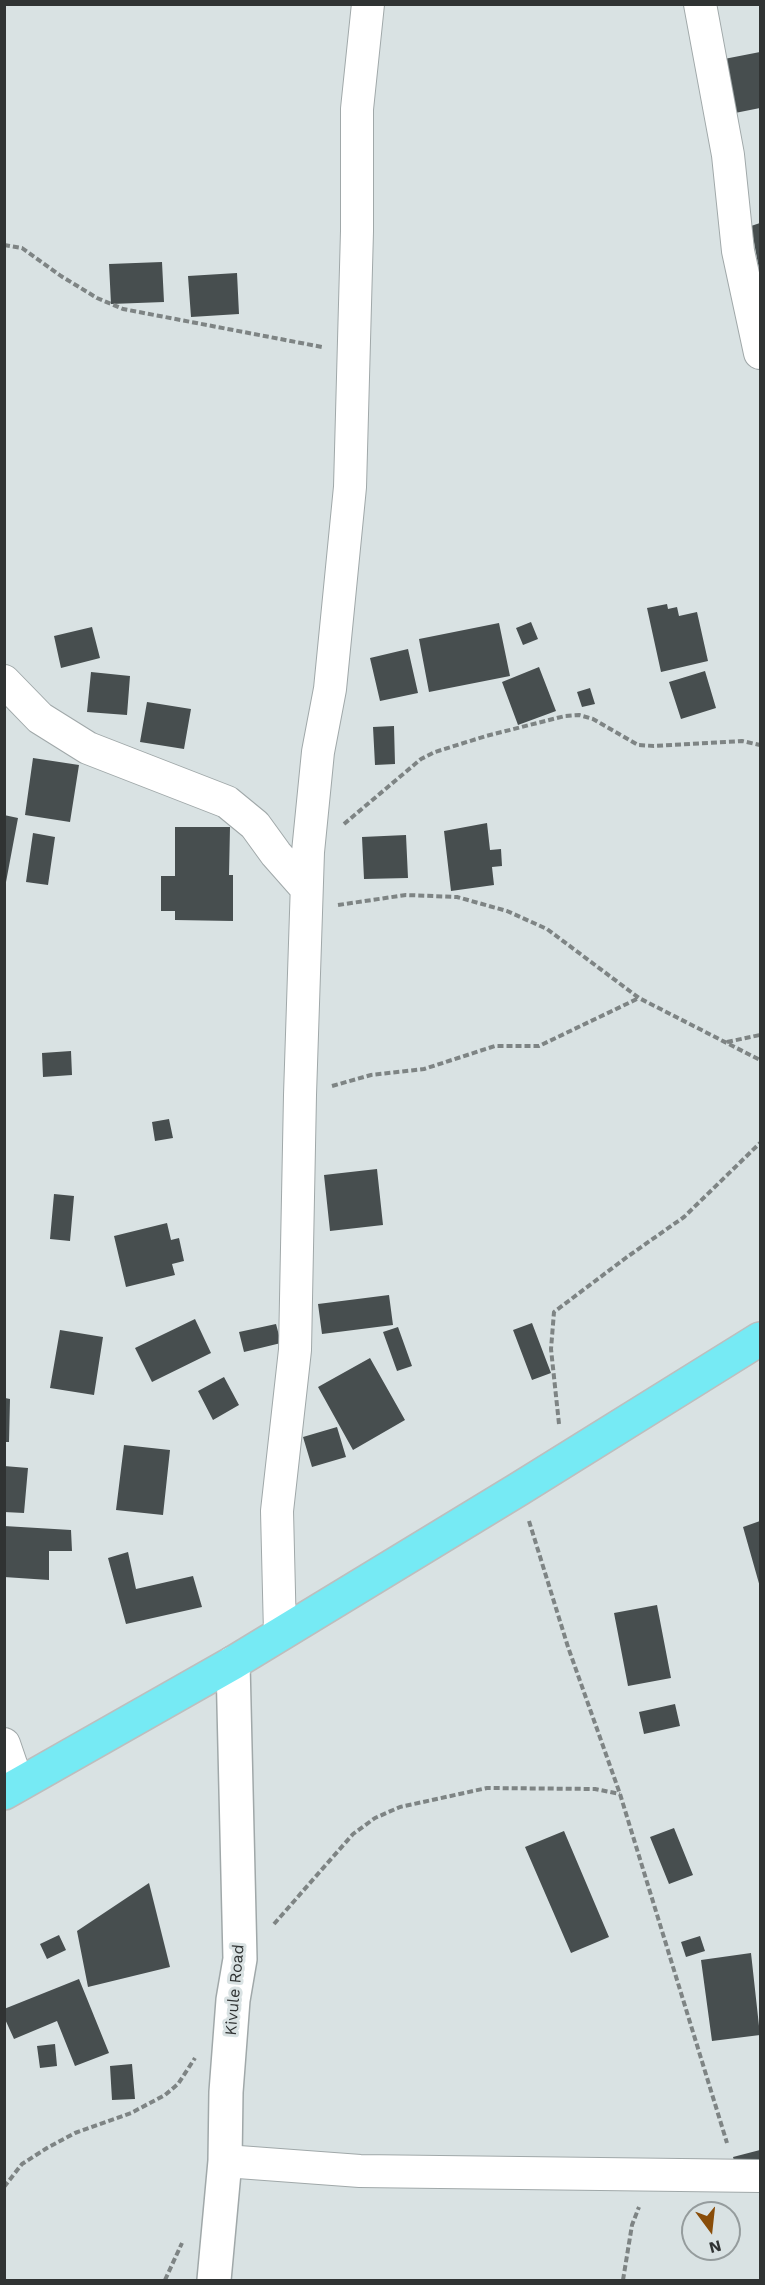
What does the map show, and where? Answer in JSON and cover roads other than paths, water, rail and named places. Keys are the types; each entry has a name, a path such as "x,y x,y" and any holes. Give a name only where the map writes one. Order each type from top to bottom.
{"main road":[{"path":"11,1789 233,1663 760,1339"}],"street":[{"path":"280,1633 277,1511 295,1350 308,852 318,752 330,689 350,487 357,231 357,109 368,4"},
{"path":"700,4 728,154 738,251 760,353"},
{"path":"4,681 40,718 88,748 227,802 255,825 306,898"},
{"name":"Kivule Road","path":"214,2280 225,2161 226,2092 233,2000 240,1959 233,1663"},
{"path":"4,1744 11,1789"},
{"path":"225,2161 360,2171 749,2176"}]}
